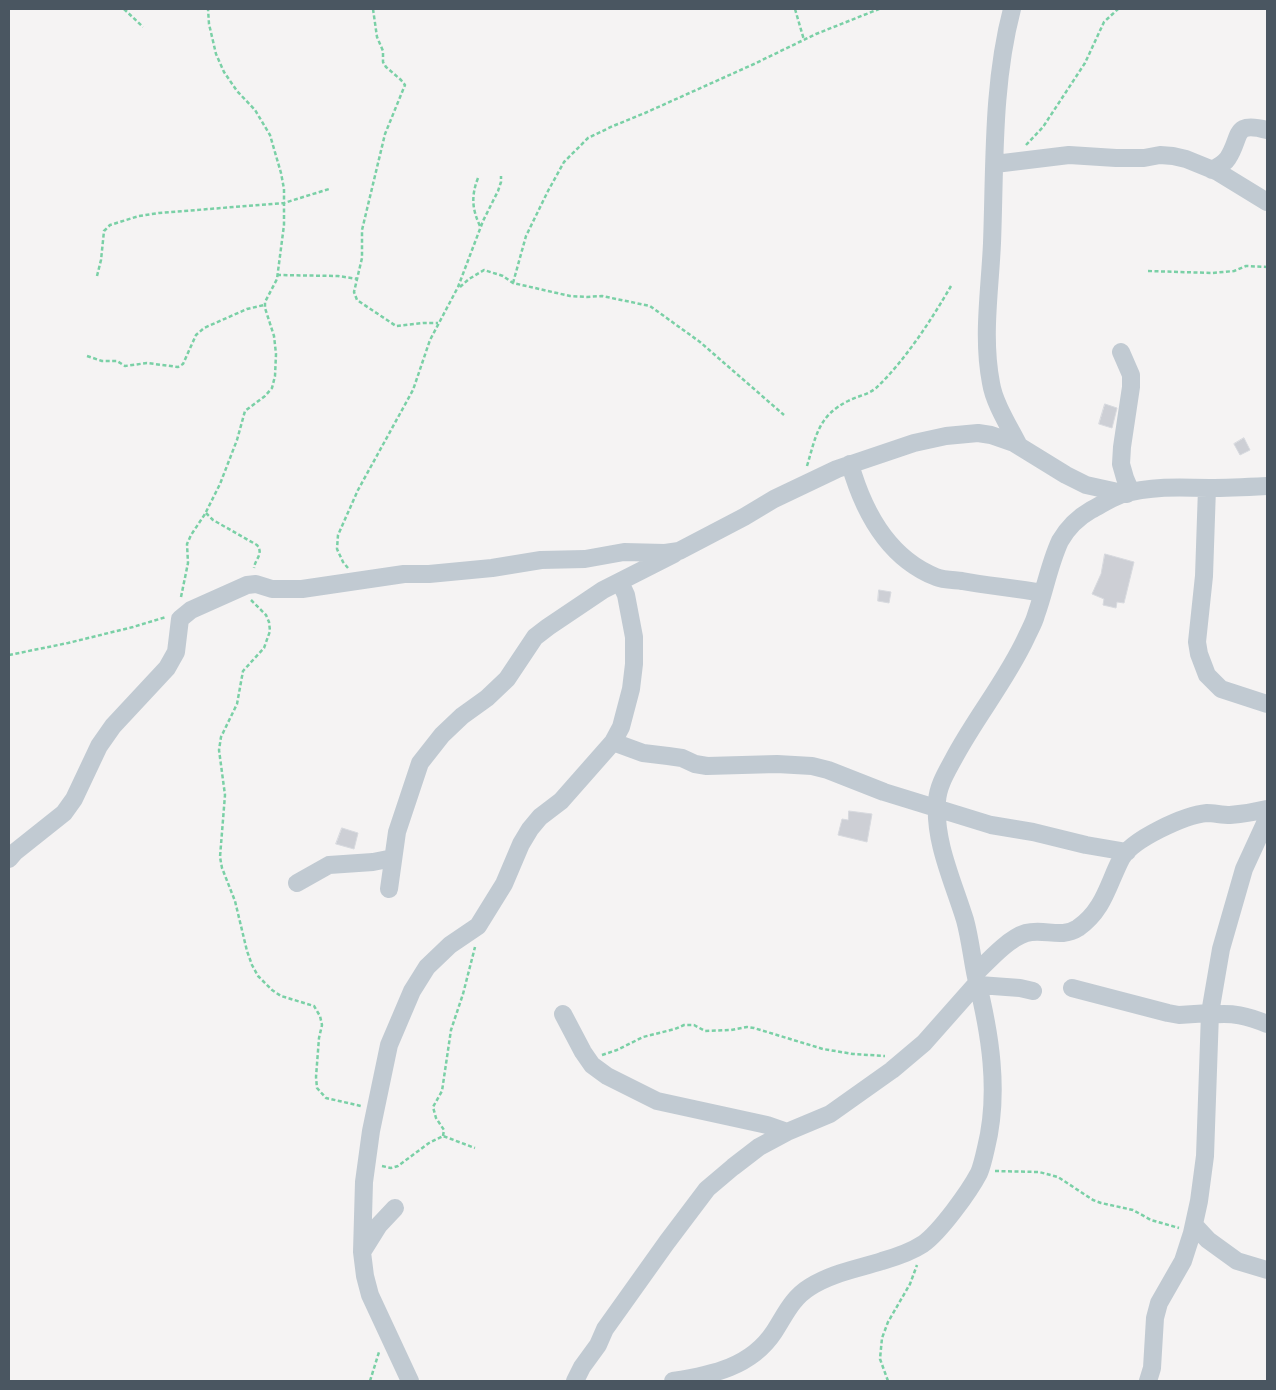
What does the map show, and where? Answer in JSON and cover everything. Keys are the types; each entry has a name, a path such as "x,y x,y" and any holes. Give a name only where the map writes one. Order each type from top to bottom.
{"street":[{"path":"1012,9 1001,61 1001,163 986,313 991,385 1018,446"},
{"path":"1212,170 1228,159 1239,133 1252,126 1267,130"},
{"path":"1001,163 1069,155 1116,158 1144,158 1160,155 1186,159 1212,170 1233,180 1267,202"},
{"path":"1121,352 1131,375 1122,447 1122,464 1129,493"},
{"path":"389,889 397,832 420,763 442,735 507,679 535,638 577,607 620,582 666,560 679,551 797,488 850,464 914,443 946,436 978,433 992,435 1018,446 1086,485 1129,493"},
{"path":"850,464 855,482 869,515 892,546 915,565 936,577 1042,593"},
{"path":"674,1381 708,1376 740,1363 764,1344 772,1335 792,1301 810,1287 840,1273 908,1253 924,1243 939,1230 980,1170 989,1135 993,1108 990,1047 966,923 950,878 938,828 937,799 946,772 964,737 1020,650 1036,615 1060,543 1073,523 1107,500 1129,493 1186,486 1207,488 1267,486"},
{"path":"1207,488 1204,576 1198,642 1199,654 1207,674 1221,689 1267,704"},
{"path":"9,859 15,852 54,823 64,813 74,799 99,746 113,726 126,710 164,672 173,659 182,614 251,585 272,589 302,589 404,574 466,570 541,560 585,559 624,552 665,553 679,551"},
{"path":"410,1381 370,1296 363,1268 362,1252 364,1182 375,1110 389,1045 417,982 427,967 445,949 478,926 504,884 521,844 530,830 540,817 561,801 613,742 621,727 628,707 634,664 634,637 626,595 620,582"},
{"path":"613,742 643,753 675,757 707,766 777,764 812,766 828,770 857,783 937,810 992,825 1127,852"},
{"path":"576,1381 585,1363 598,1345 605,1329 667,1242 707,1189 739,1162 788,1132 830,1114 905,1060 924,1043 1004,948 1025,934 1038,932 1065,934 1077,929 1089,919 1103,901 1123,856 1134,844 1196,815 1229,815 1267,809"},
{"path":"1148,1381 1152,1368 1157,1310 1159,1303 1183,1261 1199,1201 1204,1156 1210,1014 1221,949 1244,869 1267,819"},
{"path":"297,883 329,864 374,862 393,858"},
{"path":"978,980 1033,991"},
{"path":"1072,988 1168,1013 1179,1015 1232,1014 1256,1019 1267,1024"},
{"path":"563,1014 592,1065 607,1076 657,1101 767,1125 788,1132"},
{"path":"362,1252 379,1225 394,1208"},
{"path":"1193,1229 1237,1261 1267,1270"}],"path":[{"path":"124,9 143,27"},
{"path":"9,655 87,639 182,614 188,562 187,544 206,513 233,452 245,411 265,396 272,388 275,376 276,354 274,336 264,305 277,275 284,225 281,173 270,135 255,110 237,91 224,72 216,54 209,24 208,9"},
{"path":"374,9 377,37 383,51 383,62 405,85 385,134 362,230 362,258 354,292 357,300 396,326 422,323 438,324"},
{"path":"795,9 804,40"},
{"path":"513,283 526,236 548,191 564,162 588,138 804,40 879,9"},
{"path":"1001,163 1031,141 1044,127 1085,63 1104,22 1118,9"},
{"path":"365,581 343,562 337,548 338,535 358,490 413,390 430,340 458,288 480,226 502,182 501,176"},
{"path":"478,178 472,199 480,226"},
{"path":"97,276 104,231 110,225 139,216 159,213 284,203 329,189"},
{"path":"1148,271 1212,273 1234,271 1246,266 1267,267"},
{"path":"458,288 484,270 503,276 513,283 570,296 602,296 650,306 706,347 784,415"},
{"path":"277,275 338,276 358,279"},
{"path":"797,488 816,435 827,414 838,406 874,389 931,321 951,286"},
{"path":"87,356 102,361 117,361 125,366 147,363 178,367 183,364 196,335 204,328 247,309 264,305"},
{"path":"206,513 212,520 257,545 260,549 260,556 254,565 250,598 266,615 270,631 264,648 243,671 237,704 221,737 219,750 225,795 219,848 222,868 236,902 252,965 258,976 281,996 314,1006 320,1016 322,1025 318,1038 316,1077 319,1093 326,1098 375,1110"},
{"path":"443,1136 444,1130 436,1118 433,1107 442,1091 451,1030 463,994 471,956 477,941"},
{"path":"586,1056 601,1055 617,1050 643,1037 689,1024 705,1031 754,1028 823,1049 905,1060"},
{"path":"368,1157 385,1168 391,1168 398,1166 443,1136 475,1148"},
{"path":"980,1170 1045,1173 1058,1177 1093,1200 1133,1210 1151,1220 1193,1229"},
{"path":"888,1381 880,1359 882,1338 888,1322 910,1284 924,1243"},
{"path":"370,1381 380,1347"}],"building":[{"path":"1105,404 1117,408 1112,428 1099,424"},
{"path":"1244,438 1250,450 1240,455 1234,444"},
{"path":"1105,554 1134,562 1124,603 1117,602 1116,608 1103,605 1104,599 1092,594 1101,574"},
{"path":"879,590 891,592 889,603 878,601"},
{"path":"849,811 872,814 867,842 838,835 842,819 848,820"},
{"path":"342,828 358,833 354,849 336,844"}]}
